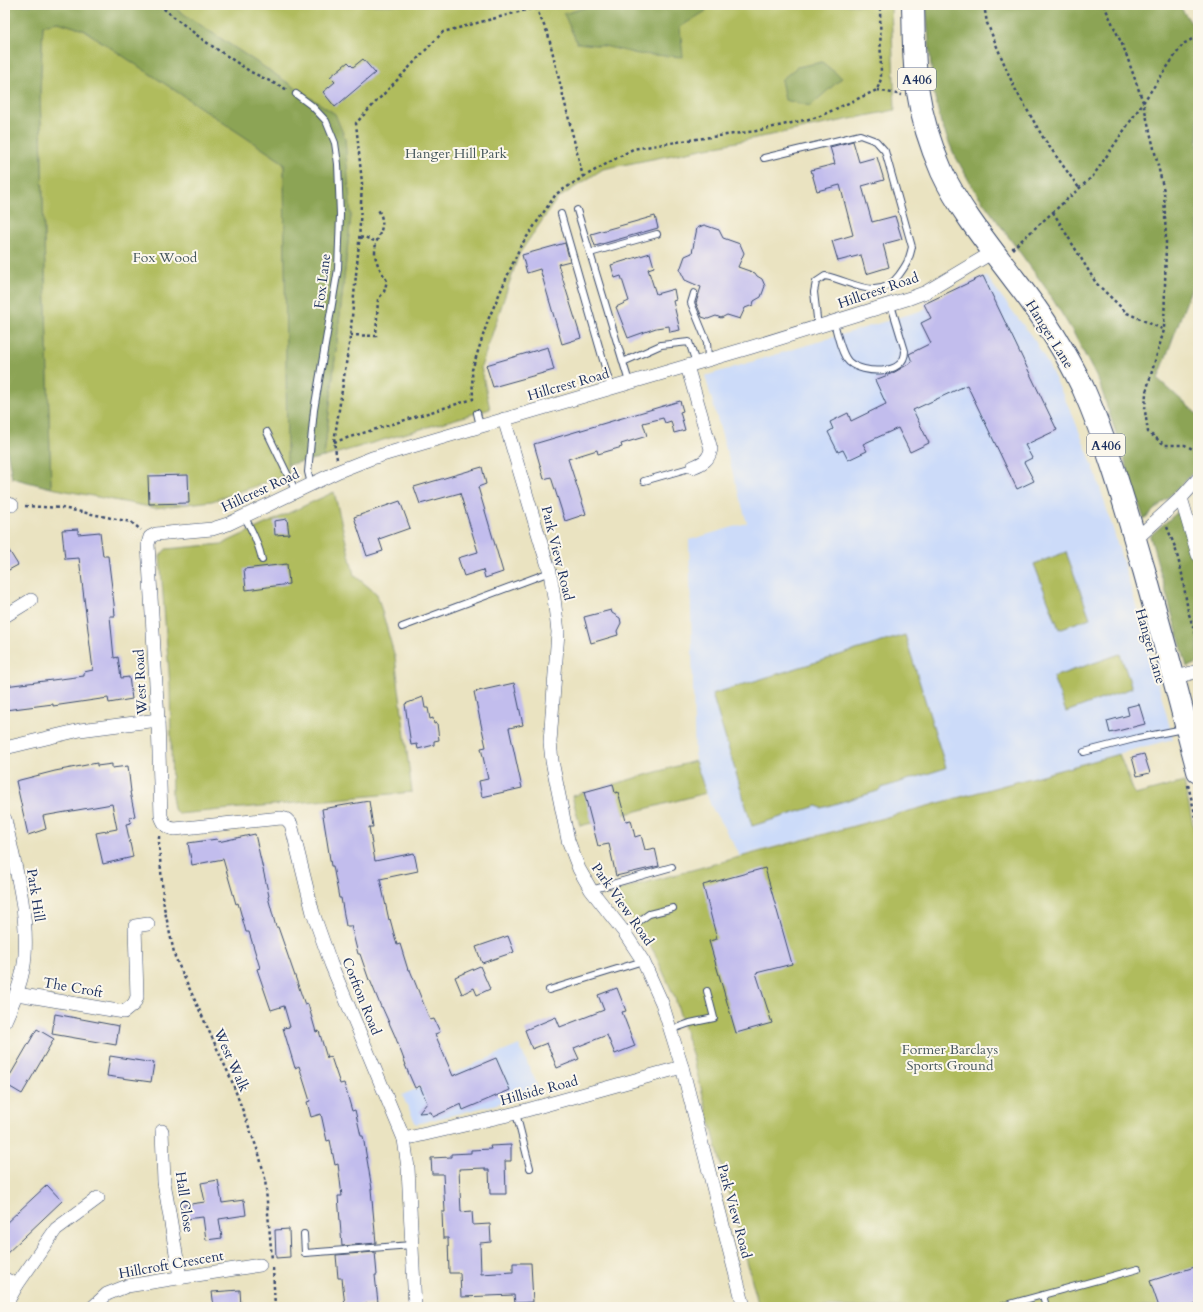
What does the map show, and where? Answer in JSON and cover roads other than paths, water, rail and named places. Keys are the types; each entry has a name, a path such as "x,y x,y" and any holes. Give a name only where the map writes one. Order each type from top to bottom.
{"highway":[{"name":"Hanger Lane","path":"913,5 914,51 918,92 926,127 942,172 952,192 993,252 1042,318 1065,355 1082,387 1106,445 1135,540 1174,678 1187,728 1193,777"}],"street":[{"name":"Hillcrest Road","path":"150,537 156,534 212,529 228,524 339,471 372,458 891,305 926,292 993,252"},
{"path":"693,467 706,461 710,456 711,449 697,363"},
{"name":"Park View Road","path":"504,419 550,572 554,598 558,632 550,742 552,761 568,840 579,869 591,890 624,932 643,961 662,1003 682,1068 744,1307"},
{"path":"1135,540 1163,516 1198,479"},
{"path":"1181,498 1198,555"},
{"name":"West Road","path":"150,537 148,544 158,720 161,816 165,825"},
{"path":"5,616 31,600"},
{"name":"Hanger Lane","path":"1174,678 1198,671"},
{"path":"5,748 80,730 158,720"},
{"name":"Corfton Road","path":"165,825 175,829 281,818 286,819 291,824 313,913 328,956 404,1139 408,1168 415,1307"},
{"name":"Park Hill","path":"5,819 25,917 25,956 17,994 5,1022"},
{"name":"The Croft","path":"17,994 124,1012 134,1004 137,996 135,926 148,924"},
{"name":"Hillside Road","path":"404,1139 516,1113 682,1068"},
{"name":"Hall Close","path":"162,1131 164,1182 180,1277"},
{"path":"5,1306 17,1285 56,1229 98,1198"},
{"name":"Hillcroft Crescent","path":"93,1307 106,1294 128,1286 260,1265"},
{"path":"5,1279 17,1285"}],"lane":[{"name":"Fox Lane","path":"296,94 312,106 326,121 335,143 338,164 340,215 338,269 314,410 308,472 312,484"},
{"path":"764,158 860,135 876,141 886,151 912,247 909,260 892,284 874,290 857,286 830,276 825,276 816,282 814,292 818,327"},
{"path":"577,210 629,382"},
{"path":"561,214 612,388"},
{"path":"590,253 657,234"},
{"path":"694,292 691,303 707,342 697,363"},
{"path":"834,322 843,352 849,362 864,369 873,371 891,369 905,357 905,351 891,305"},
{"path":"623,362 661,345 689,342 697,363"},
{"path":"477,413 480,426"},
{"path":"267,432 296,492"},
{"path":"644,480 693,467"},
{"path":"244,516 260,548 262,560"},
{"path":"402,627 550,572"},
{"path":"1084,752 1138,738 1187,728"},
{"path":"591,890 672,867"},
{"path":"624,932 649,914 673,908"},
{"path":"549,990 643,961"},
{"path":"670,1030 690,1023 714,1018 707,991"},
{"path":"516,1113 530,1168"},
{"path":"304,1234 305,1253 412,1245"},
{"path":"999,1307 1138,1269"},
{"path":"1043,1295 1046,1307"}],"park label":[{"name":"Hanger Hill Park","path":"456,153"},
{"name":"Fox Wood","path":"165,257"},
{"name":"Former Barclays Sports Ground","path":"950,1058"}]}
